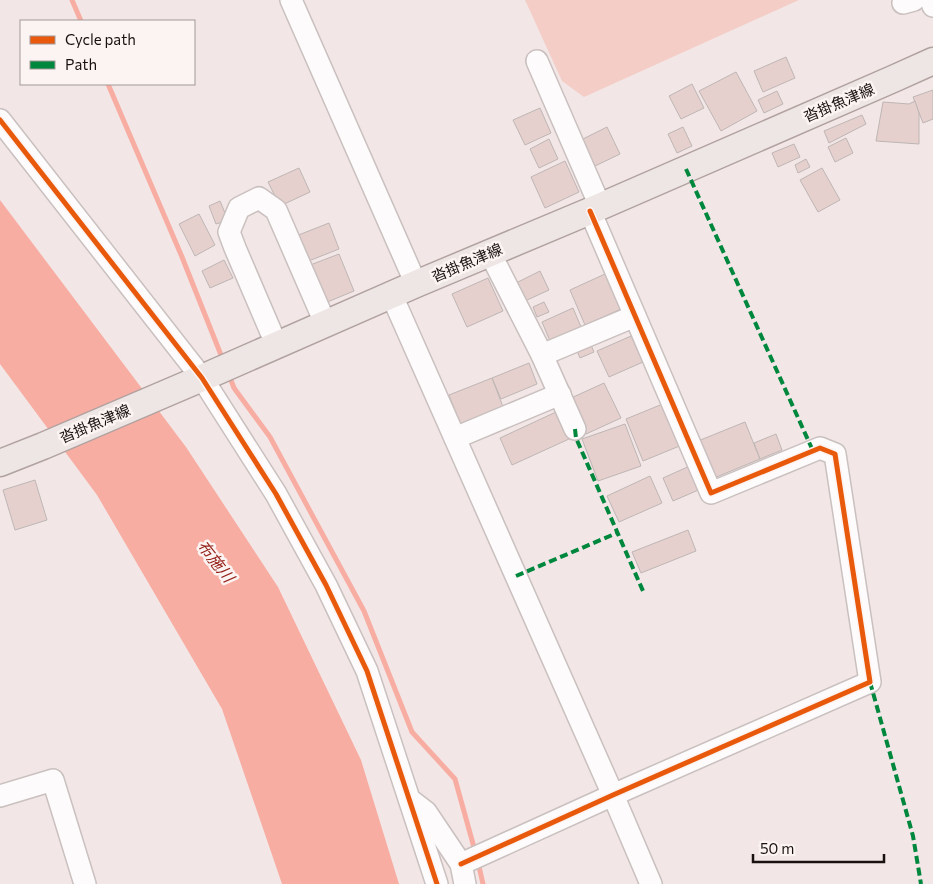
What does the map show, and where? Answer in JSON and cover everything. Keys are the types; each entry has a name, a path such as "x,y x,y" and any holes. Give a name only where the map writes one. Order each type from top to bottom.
{"main road":[{"name":"沓掛魚津線","path":"0,463 595,209 894,79 933,60"}],"street":[{"path":"292,0 416,284"},
{"path":"931,0 933,6"},
{"path":"410,799 426,812 463,874 613,795 870,682 835,454 820,448 711,493 635,316 537,61"},
{"path":"0,120 202,378 276,494 326,585 366,671 437,884"},
{"path":"277,346 229,232 239,208 259,198 276,210 326,324"},
{"path":"490,254 542,355 576,429"},
{"path":"392,296 651,884"},
{"path":"542,355 635,316"},
{"path":"455,438 560,394"},
{"path":"0,796 53,780 85,884"}],"shaded area":[{"path":"525,0 799,0 584,97 562,81"}],"water":[{"name":"布施川","path":"0,200 186,447 278,587 361,760 399,884 282,884 222,709 97,495 0,364"}],"building":[{"path":"786,57 795,78 763,92 754,71"},
{"path":"736,72 757,111 721,131 699,91"},
{"path":"692,84 704,108 681,119 669,96"},
{"path":"933,90 933,119 923,123 913,97"},
{"path":"777,91 783,104 764,113 758,100"},
{"path":"915,101 919,113 919,144 876,141 883,102 909,104"},
{"path":"540,108 551,133 525,145 513,120"},
{"path":"862,115 866,124 829,143 824,131"},
{"path":"607,127 620,154 595,166 581,140"},
{"path":"683,127 692,146 677,153 668,134"},
{"path":"846,138 853,153 835,162 828,147"},
{"path":"549,139 558,159 539,168 530,149"},
{"path":"794,144 800,157 778,167 772,153"},
{"path":"806,159 810,167 798,173 795,165"},
{"path":"565,161 579,192 545,208 531,177"},
{"path":"299,168 310,192 280,206 268,182"},
{"path":"822,168 840,200 818,212 800,180"},
{"path":"220,201 228,220 216,224 209,206"},
{"path":"199,214 215,245 195,256 179,224"},
{"path":"329,223 339,249 306,262 296,236"},
{"path":"339,254 354,291 320,305 305,267"},
{"path":"224,260 233,278 210,288 202,271"},
{"path":"540,271 549,290 525,301 516,283"},
{"path":"605,274 621,309 585,325 570,290"},
{"path":"488,278 503,311 467,327 452,294"},
{"path":"544,302 549,312 537,317 533,307"},
{"path":"573,308 581,327 550,341 542,322"},
{"path":"631,336 643,362 609,377 597,351"},
{"path":"591,345 594,352 580,358 577,351"},
{"path":"529,363 537,384 501,399 492,378"},
{"path":"492,378 505,412 462,428 449,395"},
{"path":"604,383 621,418 586,434 569,399"},
{"path":"665,403 682,445 643,461 626,419"},
{"path":"556,412 569,439 512,465 500,438"},
{"path":"745,422 760,459 714,478 698,441"},
{"path":"625,424 641,466 598,481 582,439"},
{"path":"776,434 782,450 760,459 754,443"},
{"path":"692,465 703,488 673,501 663,478"},
{"path":"650,476 662,503 619,522 607,496"},
{"path":"35,480 47,520 15,530 3,490"},
{"path":"688,530 696,551 641,573 632,552"}],"waterway":[{"path":"72,0 81,20"},
{"path":"108,85 182,257 223,360"},
{"path":"229,375 234,388 270,437 364,611 412,732 455,779 475,851"},
{"path":"478,862 483,884"}],"marked path":[{"path":"686,169 813,451"},
{"path":"575,429 576,438 643,591"},
{"path":"516,576 617,533"},
{"path":"870,682 913,836 921,884"}],"cycle path":[{"path":"0,120 202,378 276,494 326,585 367,671 437,884"},
{"path":"461,864 870,682 835,454 820,448 711,493 590,211"}]}
